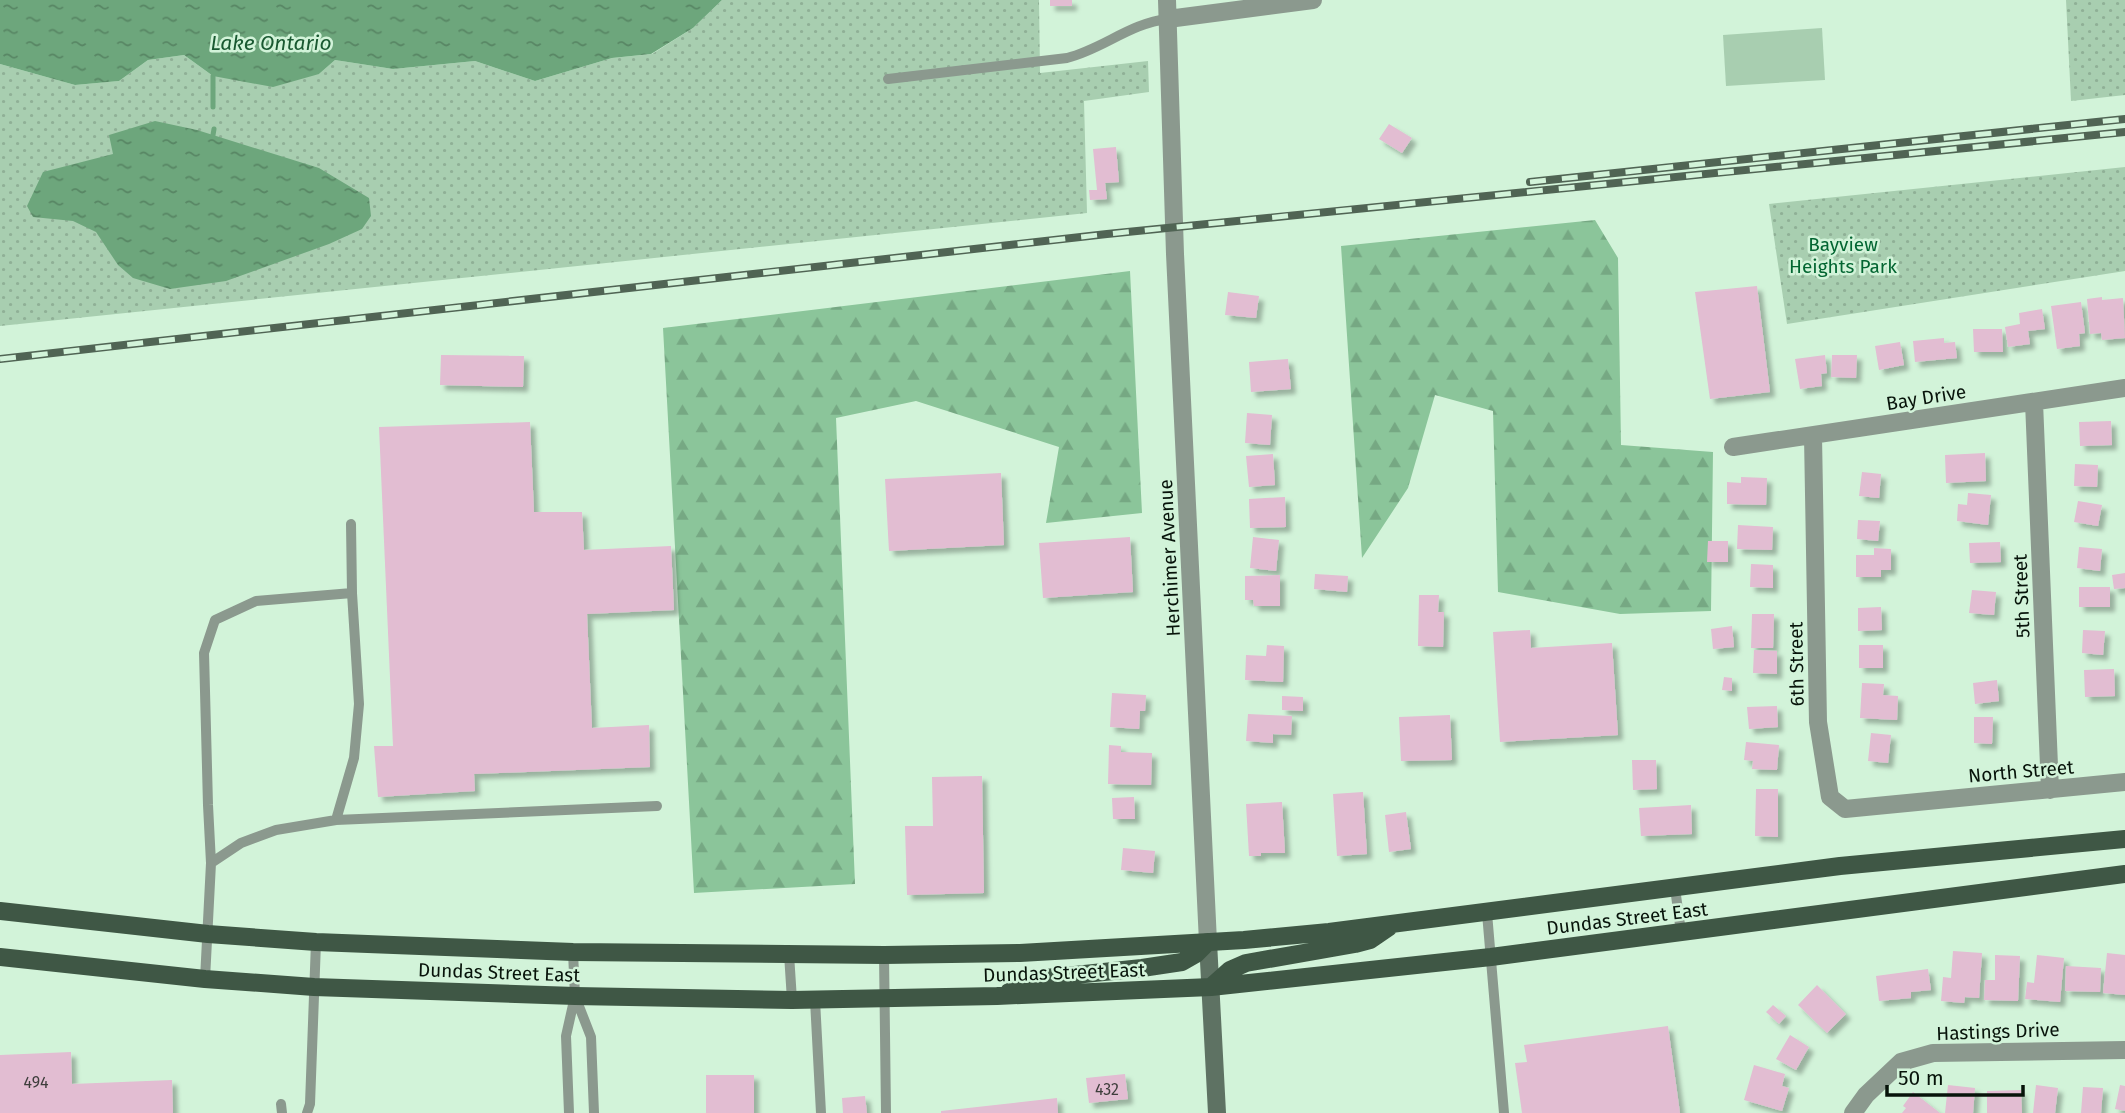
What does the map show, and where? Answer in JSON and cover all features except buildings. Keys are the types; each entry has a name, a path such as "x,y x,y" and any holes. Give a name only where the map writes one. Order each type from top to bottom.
{"main road":[{"name":"Dundas Street East","path":"0,911 208,934 316,942 573,952 884,955 1052,951 1317,933 1840,866 2125,839"},
{"name":"Dundas Street East","path":"0,957 205,979 314,987 792,1000 997,996 1211,987 1491,957 2125,874"},
{"path":"1211,987 1230,970 1246,963 1355,944 1370,940 1394,924"},
{"path":"997,996 1046,978 1182,962 1196,954 1208,942"}],"street":[{"name":"Herchimer Avenue","path":"1167,0 1175,241 1217,1113"},
{"path":"1168,19 1313,0"},
{"name":"Bay Drive","path":"1733,447 2125,388"},
{"name":"5th Street","path":"2034,401 2050,790"},
{"name":"6th Street","path":"1813,436 1818,722 1830,797 1845,808 1920,802"},
{"name":"North Street","path":"1920,802 2125,782"},
{"name":"Hastings Drive","path":"1853,1113 1866,1095 1900,1062 1933,1053 2125,1050"}],"lane":[{"path":"888,79 1067,58 1093,49 1152,20 1168,19"},
{"path":"336,820 354,758 359,704 351,524"},
{"path":"205,979 211,863 204,653 215,620 256,601 352,593"},
{"path":"211,863 241,843 276,830 336,820 657,806"},
{"path":"1675,888 1681,932"},
{"path":"1486,913 1504,1113"},
{"path":"307,1113 310,1104 316,942"},
{"path":"569,1113 566,1036 575,996 573,952"},
{"path":"789,954 792,1000"},
{"path":"884,955 886,1113"},
{"path":"575,996 591,1037 594,1113"},
{"path":"815,1000 821,1113"}],"green space":[{"path":"722,0 1039,0 1040,73 1148,61 1149,92 1084,101 1087,213 0,326 0,64 75,85 119,81 148,60 184,55 213,76 319,74 335,60 393,69 475,61 535,81 612,58 652,54 693,28"},
{"path":"2066,0 2125,0 2125,95 2071,101"},
{"path":"1822,28 1825,80 1726,86 1723,35"},
{"name":"Bayview Heights Park","path":"2125,167 2125,271 1787,324 1769,204"},
{"path":"1595,220 1618,258 1621,445 1713,452 1711,611 1620,614 1498,592 1493,411 1435,395 1408,488 1362,558 1341,246"},
{"path":"1130,271 1142,513 1046,523 1059,447 916,401 836,418 855,884 694,893 663,328"}],"water":[{"name":"Lake Ontario","path":"0,0 722,0 693,28 651,54 612,58 535,81 475,61 393,69 335,60 319,74 273,87 213,76 184,55 148,60 119,81 75,85 0,64"},
{"path":"155,121 197,130 319,168 369,198 371,216 362,229 329,244 226,281 170,289 133,278 118,265 96,232 73,221 33,217 27,206 43,172 113,154 109,135"}],"waterway":[{"path":"213,76 213,107"},
{"path":"213,135 214,129"}],"railway":[{"path":"1530,182 2125,119"},
{"path":"0,359 1107,234 2125,132"}]}
